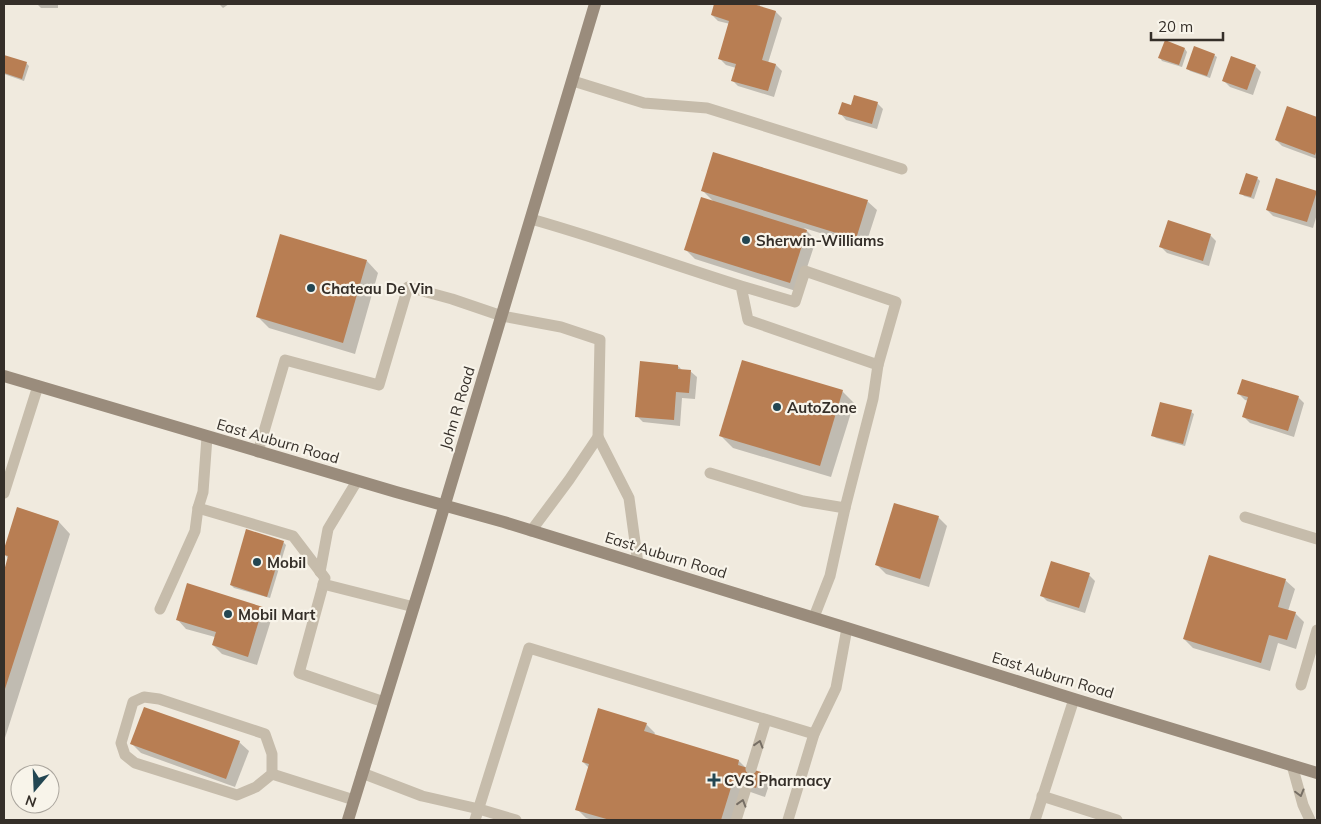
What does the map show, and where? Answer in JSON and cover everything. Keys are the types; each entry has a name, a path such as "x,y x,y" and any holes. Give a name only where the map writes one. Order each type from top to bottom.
{"main road":[{"name":"John R Road","path":"348,820 595,4"},
{"name":"East Auburn Road","path":"4,376 531,531 1317,772"}],"lane":[{"path":"573,81 644,103 707,108 902,169"},
{"path":"531,219 588,235 631,251 795,302 805,270 896,302 878,365 873,399 830,576 814,617"},
{"path":"741,286 748,320 878,365"},
{"path":"258,452 285,360 378,386 408,287 452,299 502,316 562,327 600,340 598,437 629,498 638,564"},
{"path":"4,493 38,386"},
{"path":"160,609 195,531 198,508 204,492 207,437"},
{"path":"531,531 598,437"},
{"path":"710,473 803,501 845,508"},
{"path":"320,572 328,529 357,481"},
{"path":"198,508 293,536 325,578 299,673 384,702"},
{"path":"1245,517 1317,539"},
{"path":"323,584 414,607"},
{"path":"788,820 814,734 836,688 847,628"},
{"path":"1301,685 1317,630"},
{"path":"476,820 529,648 814,734"},
{"path":"144,697 159,698 265,734 272,754 272,774 256,787 237,795 135,763 125,755 121,743 133,702 144,697"},
{"path":"1035,820 1074,699"},
{"path":"752,769 766,720"},
{"path":"1292,765 1303,805 1310,820"},
{"path":"362,773 422,796 479,809 516,820"},
{"path":"272,774 354,800"},
{"path":"736,820 747,786"},
{"path":"1042,796 1117,820"}],"building":[{"path":"714,4 753,4 776,11 762,60 776,64 768,91 731,81 736,64 718,59 729,21 711,15"},
{"path":"1165,40 1185,48 1179,65 1158,58"},
{"path":"1194,46 1215,54 1207,76 1186,69"},
{"path":"4,55 27,62 22,79 4,73"},
{"path":"1231,56 1256,65 1247,90 1222,81"},
{"path":"854,95 878,102 872,124 838,114 842,102 851,105"},
{"path":"1287,106 1317,117 1317,149 1315,155 1275,140"},
{"path":"713,152 868,200 856,239 701,191"},
{"path":"1246,173 1258,177 1251,197 1239,194"},
{"path":"1276,178 1317,191 1307,222 1266,210"},
{"name":"Sherwin-Williams","path":"701,197 807,230 790,283 684,250"},
{"path":"1168,220 1211,234 1203,261 1159,247"},
{"name":"Chateau De Vin","path":"280,234 367,260 343,343 256,317"},
{"path":"742,360 843,390 820,466 719,436"},
{"path":"640,361 678,365 678,369 691,370 689,393 676,392 674,420 635,417"},
{"path":"1242,379 1299,396 1288,431 1242,417 1248,397 1237,394"},
{"path":"1160,402 1192,410 1183,444 1151,436"},
{"path":"894,503 939,516 920,579 875,565"},
{"path":"17,507 59,521 4,692 4,571 8,556 4,555 4,549"},
{"path":"246,529 284,541 267,597 230,585"},
{"path":"1209,555 1286,579 1278,607 1296,612 1287,640 1269,635 1261,663 1183,639"},
{"path":"1051,561 1090,573 1079,608 1040,596"},
{"path":"187,583 263,607 248,657 212,645 216,632 176,620"},
{"path":"144,707 240,741 226,779 130,744"},
{"name":"CVS Pharmacy","path":"598,708 647,723 644,731 739,760 738,765 761,772 756,788 733,781 721,820 610,820 575,810 589,764 582,762"}],"place":[{"name":"Sherwin-Williams","path":"746,240"},
{"name":"Chateau De Vin","path":"311,288"},
{"name":"AutoZone","path":"777,407"},
{"name":"Mobil","path":"257,562"},
{"name":"Mobil Mart","path":"228,614"},
{"name":"CVS Pharmacy","path":"714,780"}]}
